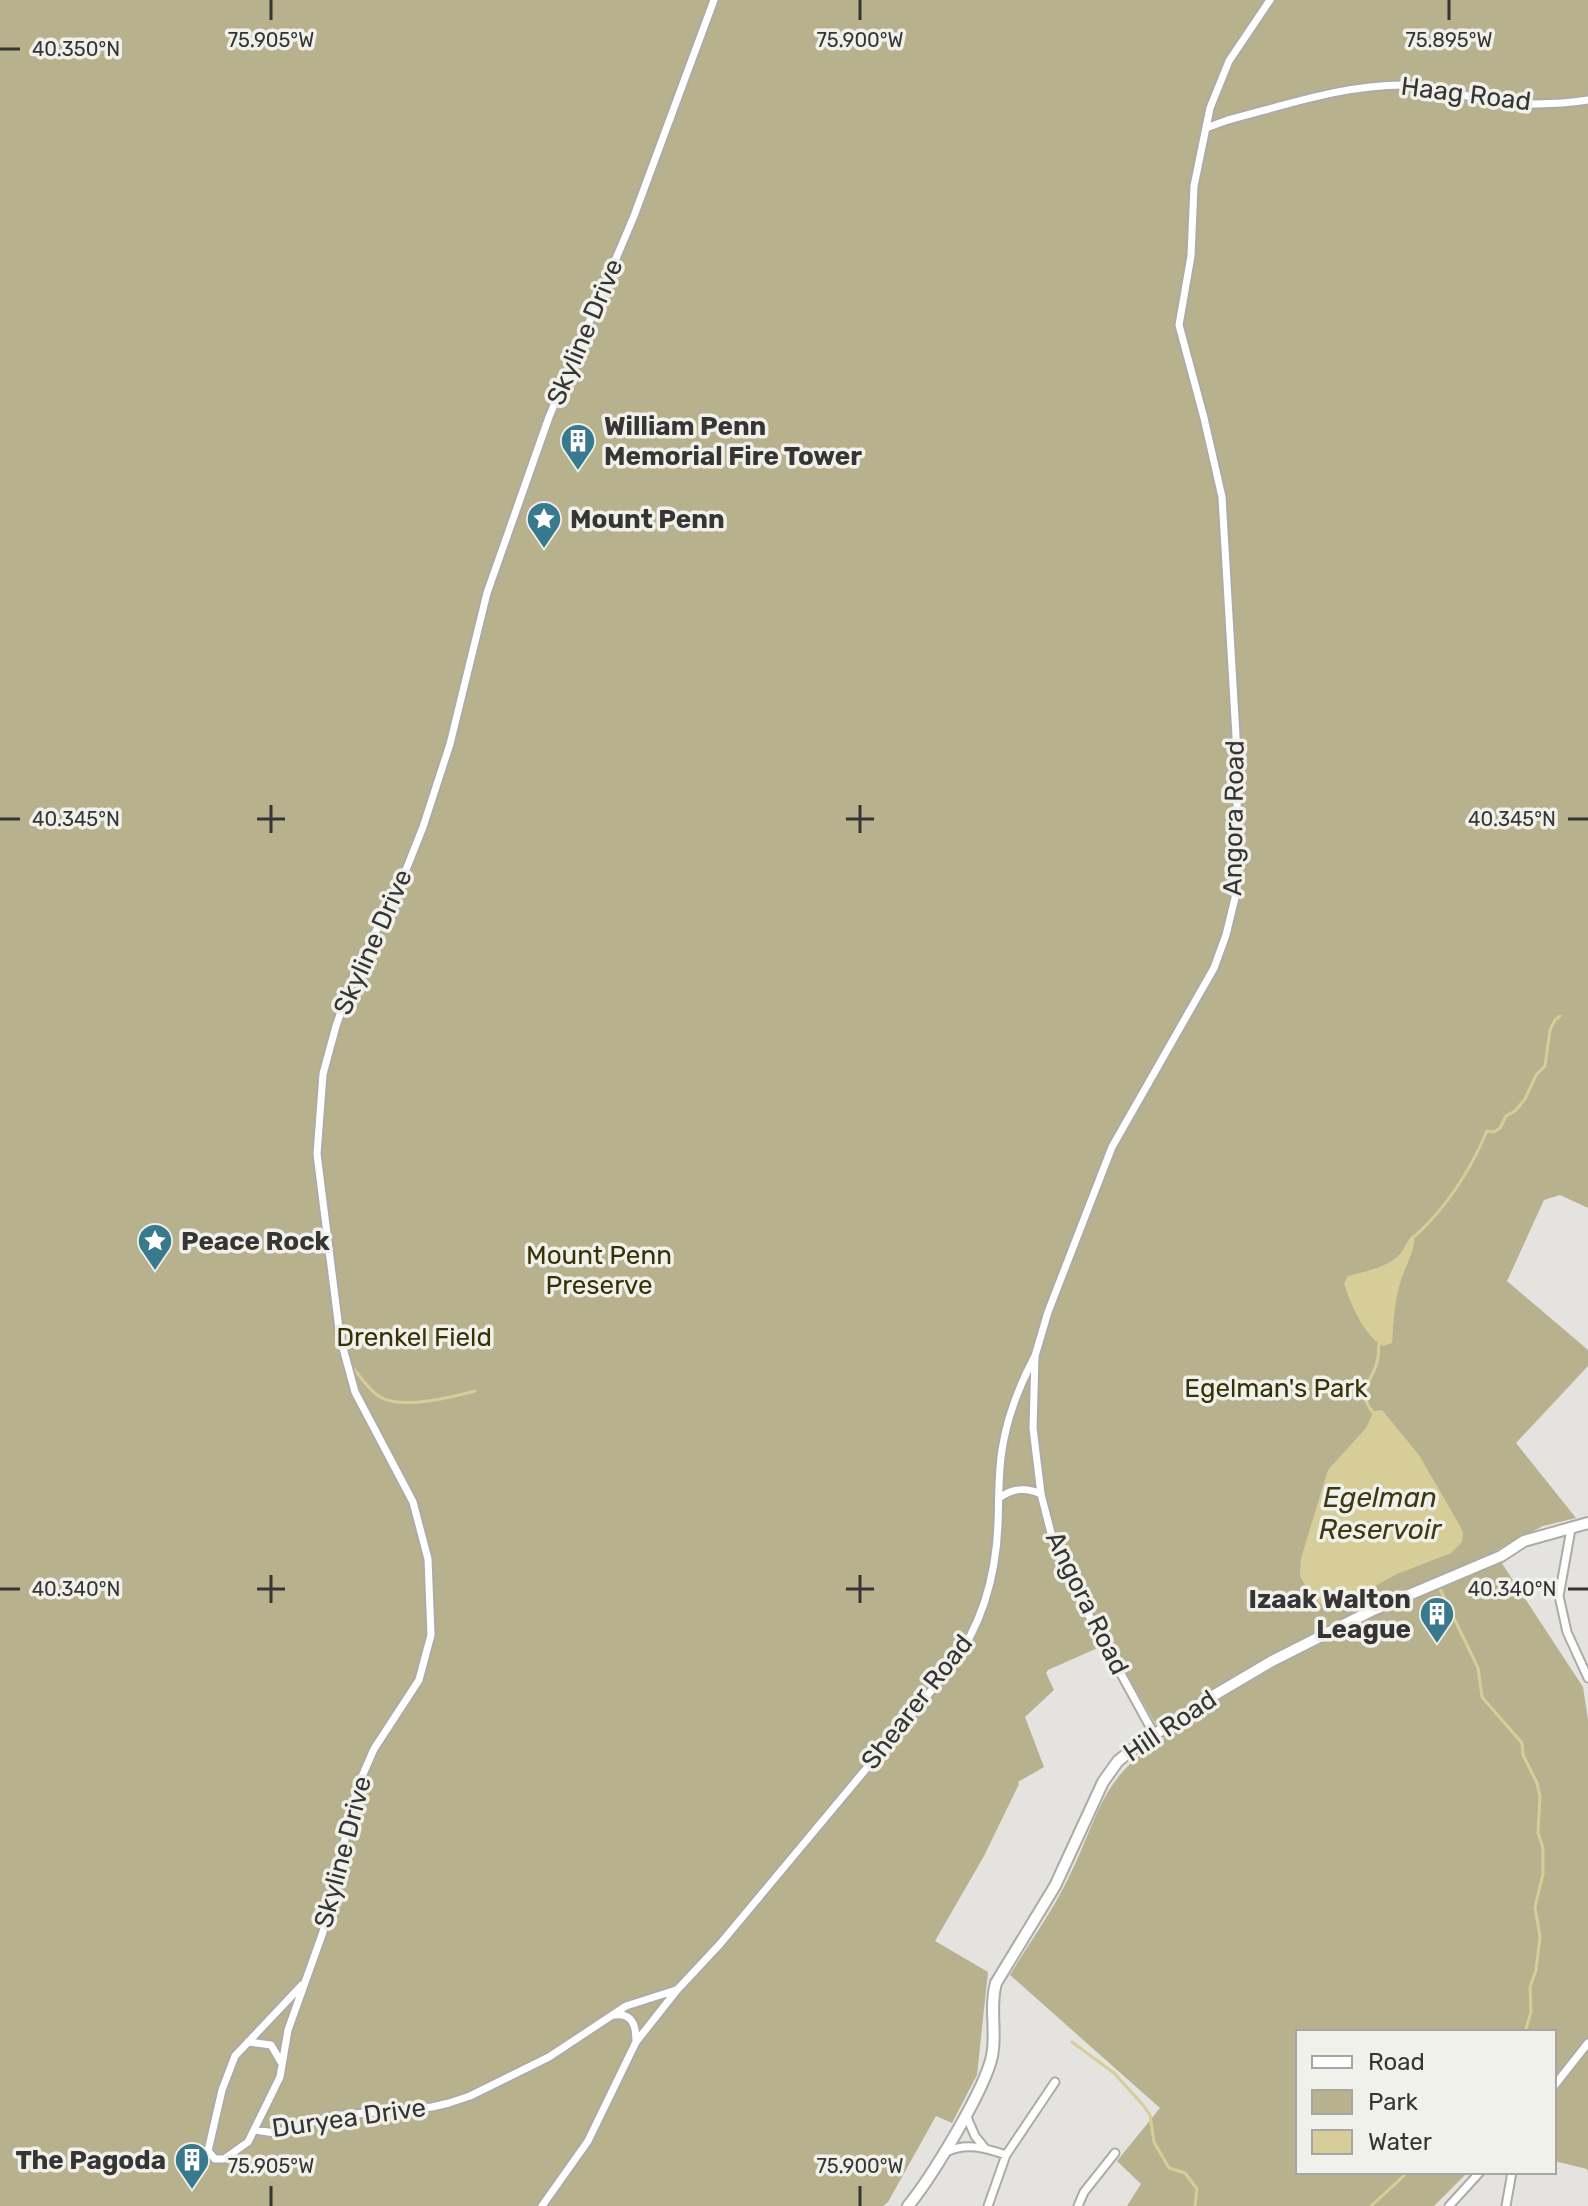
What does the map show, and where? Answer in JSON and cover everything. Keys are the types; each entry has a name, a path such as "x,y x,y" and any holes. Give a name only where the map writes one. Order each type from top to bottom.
{"street":[{"name":"Skyline Drive","path":"302,1985 235,2056 209,2140 211,2157 224,2159 242,2149 255,2130 282,2068 288,2030 323,1932 360,1779 374,1749 419,1680 428,1651 432,1622 428,1559 413,1502 355,1392 340,1337 317,1154 323,1074 354,975 399,886 423,827 450,744 487,593 549,417 629,228 714,0"},
{"name":"Angora Road","path":"1154,1734 1066,1571 1051,1533 1041,1494 1033,1428 1035,1356 1048,1312 1112,1147 1214,968 1235,898 1238,862 1236,736 1222,497 1179,325 1191,256 1194,186 1215,93 1229,61 1270,0"},
{"name":"Haag Road","path":"1206,128 1366,86 1411,85 1515,103 1588,100"},
{"name":"Shearer Road","path":"677,1990 730,1932 957,1658 977,1624 989,1589 997,1546 1001,1462 1009,1417 1019,1386 1035,1356"},
{"path":"999,1498 1025,1489 1041,1494"},
{"name":"Hill Road","path":"908,2206 966,2114 986,2074 993,2053 996,1983 1055,1886 1108,1775 1118,1761 1154,1734 1259,1669 1371,1611 1501,1556 1538,1535 1588,1523"},
{"path":"1571,1529 1559,1596 1567,1632 1588,1678"},
{"path":"542,2206 588,2141 636,2042 677,1990"},
{"name":"Duryea Drive","path":"255,2130 275,2133 349,2114 449,2103 549,2057 626,2006 677,1990"},
{"path":"611,2015 628,2016 634,2022 636,2042"},
{"path":"247,2042 271,2045 280,2056 282,2068"},
{"path":"1556,2083 1588,2043"},
{"path":"988,2206 1006,2155 1055,2082"},
{"path":"966,2114 975,2136 984,2147"},
{"path":"942,2154 954,2148 984,2147 1006,2155"},
{"path":"1078,2206 1084,2192 1115,2153"},
{"path":"1449,2206 1478,2174"},
{"path":"1506,2206 1512,2174"}],"green space":[{"name":"Mount Penn Preserve","path":"0,0 1588,0 1588,1208 1560,1195 1544,1200 1507,1281 1588,1350 1588,1366 1516,1443 1576,1518 1543,1526 1497,1550 1501,1562 1583,1687 1588,1720 1588,2172 1587,2169 1556,2161 1556,2030 1296,2030 1296,2174 1466,2174 1434,2206 1127,2206 1141,2184 1117,2161 1160,2108 1010,1975 1062,1891 1114,1783 1143,1753 1164,1739 1109,1643 1046,1673 1054,1690 1025,1717 1044,1767 1018,1782 984,1856 935,1941 988,1972 977,2075 952,2123 936,2116 883,2206 0,2206"}],"water":[{"path":"1414,1234 1413,1249 1403,1274 1394,1313 1392,1343 1383,1346 1364,1327 1344,1283 1348,1276 1393,1260"},
{"name":"Egelman Reservoir","path":"1382,1410 1419,1455 1459,1524 1463,1533 1462,1542 1451,1553 1397,1574 1328,1612 1307,1589 1300,1576 1301,1558 1328,1470 1366,1428 1374,1411"}],"waterway":[{"path":"1415,1236 1457,1188 1487,1131 1494,1132 1500,1128 1506,1116 1525,1099 1536,1075 1545,1066 1550,1030 1560,1016"},
{"path":"1374,1414 1365,1398 1365,1391 1376,1365 1379,1344"},
{"path":"354,1369 372,1391 390,1401 428,1401 475,1391"},
{"path":"1440,1589 1478,1668 1482,1697 1522,1743 1523,1755 1540,1796 1538,1833 1543,1848 1543,1874 1535,1907 1540,1937 1536,1970 1530,1987 1531,2012 1526,2030"},
{"path":"1072,2042 1114,2073 1143,2105 1150,2115 1154,2142 1169,2168 1185,2173 1197,2189 1195,2206"},
{"path":"1371,2206 1406,2174"}],"place":[{"name":"William Penn Memorial Fire Tower","path":"578,472"},
{"name":"Mount Penn","path":"544,550"},
{"name":"Peace Rock","path":"155,1272"},
{"name":"Izaak Walton League","path":"1437,1645"},
{"name":"The Pagoda","path":"192,2191"}],"park label":[{"name":"Drenkel Field","path":"414,1337"},
{"name":"Egelman's Park","path":"1276,1388"}]}
